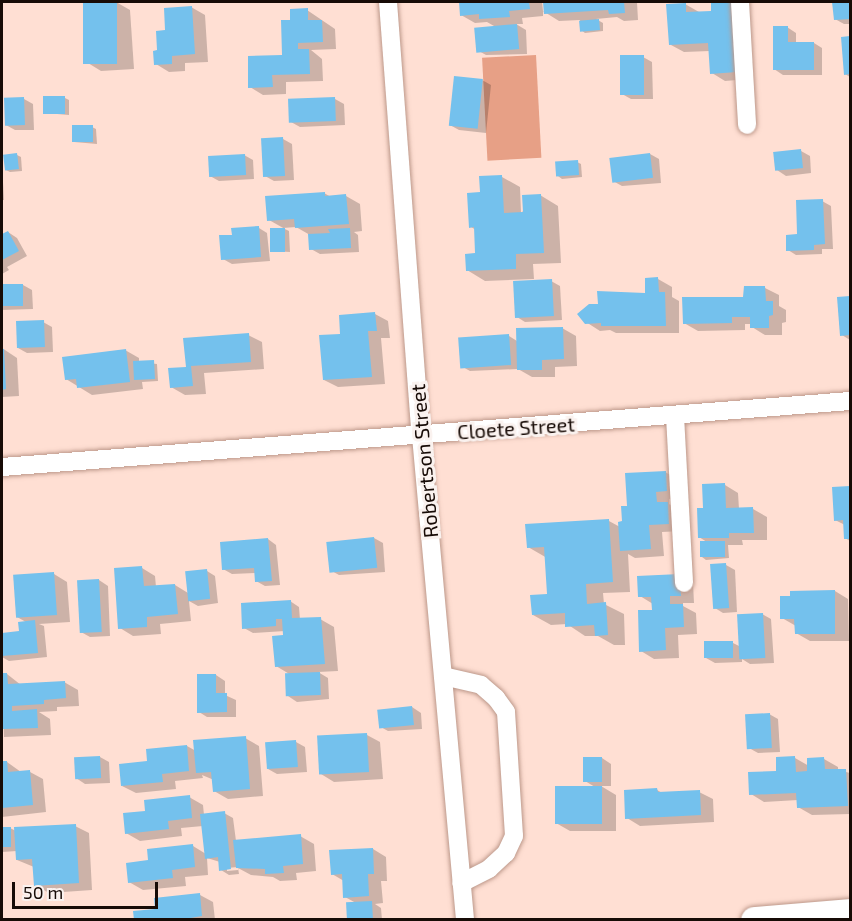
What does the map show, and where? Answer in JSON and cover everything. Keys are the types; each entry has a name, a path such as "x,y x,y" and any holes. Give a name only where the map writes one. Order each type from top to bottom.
{"highway":[{"path":"754,920 850,912"}],"street":[{"name":"Robertson Street","path":"388,2 421,436 465,920"},
{"path":"740,2 747,125"},
{"name":"Cloete Street","path":"2,467 850,401"},
{"path":"675,416 684,583"},
{"path":"443,676 481,685 496,698 506,712 514,836 506,854 489,869 461,883"}],"shaded area":[{"path":"536,55 541,158 487,161 482,58"}],"building":[{"path":"83,2 117,2 117,64 83,64"},
{"path":"459,2 529,2 530,9 509,11 510,17 479,19 479,14 460,16"},
{"path":"543,2 624,2 625,13 609,14 608,10 544,14"},
{"path":"711,2 732,2 737,72 710,74 708,43 669,45 666,4 686,3 686,12 711,11"},
{"path":"832,2 850,2 850,19 834,20"},
{"path":"192,6 195,54 172,56 172,64 154,65 153,51 157,50 156,31 165,30 164,8"},
{"path":"308,8 308,20 322,20 323,42 298,43 298,49 309,49 310,74 272,75 273,87 248,88 248,56 282,55 281,20 290,20 290,9"},
{"path":"599,19 600,30 580,32 579,21"},
{"path":"517,24 519,49 476,53 474,28"},
{"path":"773,26 788,26 788,42 814,42 814,70 773,70"},
{"path":"850,36 850,74 844,75 841,37"},
{"path":"620,55 644,55 644,95 620,95"},
{"path":"454,76 483,79 478,129 449,126"},
{"path":"43,96 65,96 65,114 43,114"},
{"path":"24,97 25,125 5,126 4,98"},
{"path":"335,97 336,121 289,123 288,99"},
{"path":"72,125 93,125 93,142 72,142"},
{"path":"283,137 285,176 263,177 261,138"},
{"path":"801,149 803,168 775,171 773,152"},
{"path":"17,153 19,169 5,171 3,155"},
{"path":"650,153 653,178 612,183 609,158"},
{"path":"245,154 246,175 209,177 208,156"},
{"path":"578,160 579,175 556,177 555,162"},
{"path":"502,175 504,213 523,212 522,195 541,194 544,253 516,254 516,269 466,271 465,254 475,253 474,227 469,228 467,193 480,192 479,176"},
{"path":"325,192 325,196 346,194 349,224 295,228 294,219 267,221 265,196"},
{"path":"823,199 825,244 814,245 814,250 786,251 786,235 797,234 796,200"},
{"path":"259,226 261,257 221,260 219,235 232,235 231,228"},
{"path":"270,228 285,228 285,252 270,252"},
{"path":"350,228 351,248 309,250 308,234 330,233 328,229"},
{"path":"8,231 19,251 2,260 2,234"},
{"path":"658,277 659,292 665,292 666,326 585,324 577,314 589,304 598,304 597,291 645,293 645,278"},
{"path":"552,279 554,316 515,318 513,281"},
{"path":"2,284 23,284 23,306 2,306"},
{"path":"744,286 765,286 766,301 773,301 773,315 769,316 769,328 750,328 750,317 732,317 732,323 683,324 682,297 743,297"},
{"path":"850,296 850,335 840,336 837,297"},
{"path":"375,312 377,331 368,331 372,377 323,380 319,335 340,334 339,315"},
{"path":"44,320 45,347 17,348 16,321"},
{"path":"563,327 564,359 542,360 542,370 517,370 516,328"},
{"path":"249,333 251,362 191,366 193,386 170,388 168,368 186,367 183,338"},
{"path":"509,334 511,365 460,368 458,338"},
{"path":"2,349 4,349 6,389 2,390"},
{"path":"126,349 130,382 77,388 76,379 65,380 62,357"},
{"path":"154,360 155,379 134,380 133,361"},
{"path":"666,471 667,491 656,492 657,502 668,502 669,524 649,525 651,549 620,551 618,522 622,521 621,506 627,506 625,473"},
{"path":"725,483 726,508 753,507 754,533 729,533 729,538 698,538 697,508 703,508 702,484"},
{"path":"850,486 850,539 844,539 843,520 834,521 832,487"},
{"path":"609,519 613,582 586,584 587,604 606,602 608,635 595,636 594,625 565,627 565,613 532,615 530,595 547,594 544,547 527,548 525,524"},
{"path":"374,537 377,568 330,573 326,542"},
{"path":"268,538 272,581 255,582 254,568 222,570 220,542"},
{"path":"700,541 725,541 725,557 700,557"},
{"path":"726,563 729,608 713,609 710,564"},
{"path":"142,566 144,586 175,584 178,614 147,617 147,627 118,629 114,568"},
{"path":"207,569 210,599 188,601 185,571"},
{"path":"54,572 57,615 16,618 13,575"},
{"path":"680,574 681,596 670,596 670,604 683,604 684,627 665,628 666,650 639,652 638,610 652,610 651,597 638,597 637,576"},
{"path":"99,579 102,632 80,633 77,580"},
{"path":"835,590 835,634 795,634 794,619 780,619 780,596 790,596 790,591"},
{"path":"291,600 292,618 321,617 325,664 275,667 272,636 283,635 282,619 276,619 276,626 242,629 241,603"},
{"path":"763,613 765,658 739,659 737,614"},
{"path":"35,620 38,653 2,656 2,633 19,631 18,622"},
{"path":"704,641 733,641 733,658 704,658"},
{"path":"320,672 321,695 286,696 285,673"},
{"path":"2,673 7,673 8,684 65,681 66,698 44,700 44,704 12,706 12,711 37,709 38,728 2,729"},
{"path":"197,674 216,674 216,693 227,693 227,712 197,713"},
{"path":"412,706 414,725 379,729 377,710"},
{"path":"770,713 772,748 747,749 745,714"},
{"path":"367,733 369,772 319,775 317,736"},
{"path":"246,736 250,789 213,792 211,772 196,773 193,740"},
{"path":"296,740 298,767 267,769 265,742"},
{"path":"187,745 189,771 162,774 163,782 121,786 119,764 147,761 146,749"},
{"path":"100,756 101,778 75,779 74,757"},
{"path":"795,756 796,772 807,771 807,758 824,757 825,769 846,769 848,806 797,808 796,793 749,795 748,772 776,771 776,757"},
{"path":"583,757 602,757 602,782 583,782"},
{"path":"2,761 7,761 8,772 30,770 33,805 2,808"},
{"path":"555,786 602,786 602,824 555,824"},
{"path":"657,788 658,792 700,790 701,815 625,819 624,790"},
{"path":"190,795 192,818 168,821 169,829 125,834 123,813 145,811 144,800"},
{"path":"225,811 231,869 219,871 218,857 205,859 200,814"},
{"path":"76,824 79,883 34,886 32,859 16,860 14,827"},
{"path":"2,827 11,827 11,847 2,847"},
{"path":"301,834 303,864 283,866 284,873 265,874 265,869 236,868 233,840"},
{"path":"193,844 195,867 172,870 173,878 128,883 126,863 148,860 147,849"},
{"path":"373,848 374,874 368,874 369,896 343,898 342,874 331,875 329,850"},
{"path":"200,893 202,916 179,920 134,920 133,911 155,909 154,898"},
{"path":"372,901 373,920 347,920 346,902"}]}
